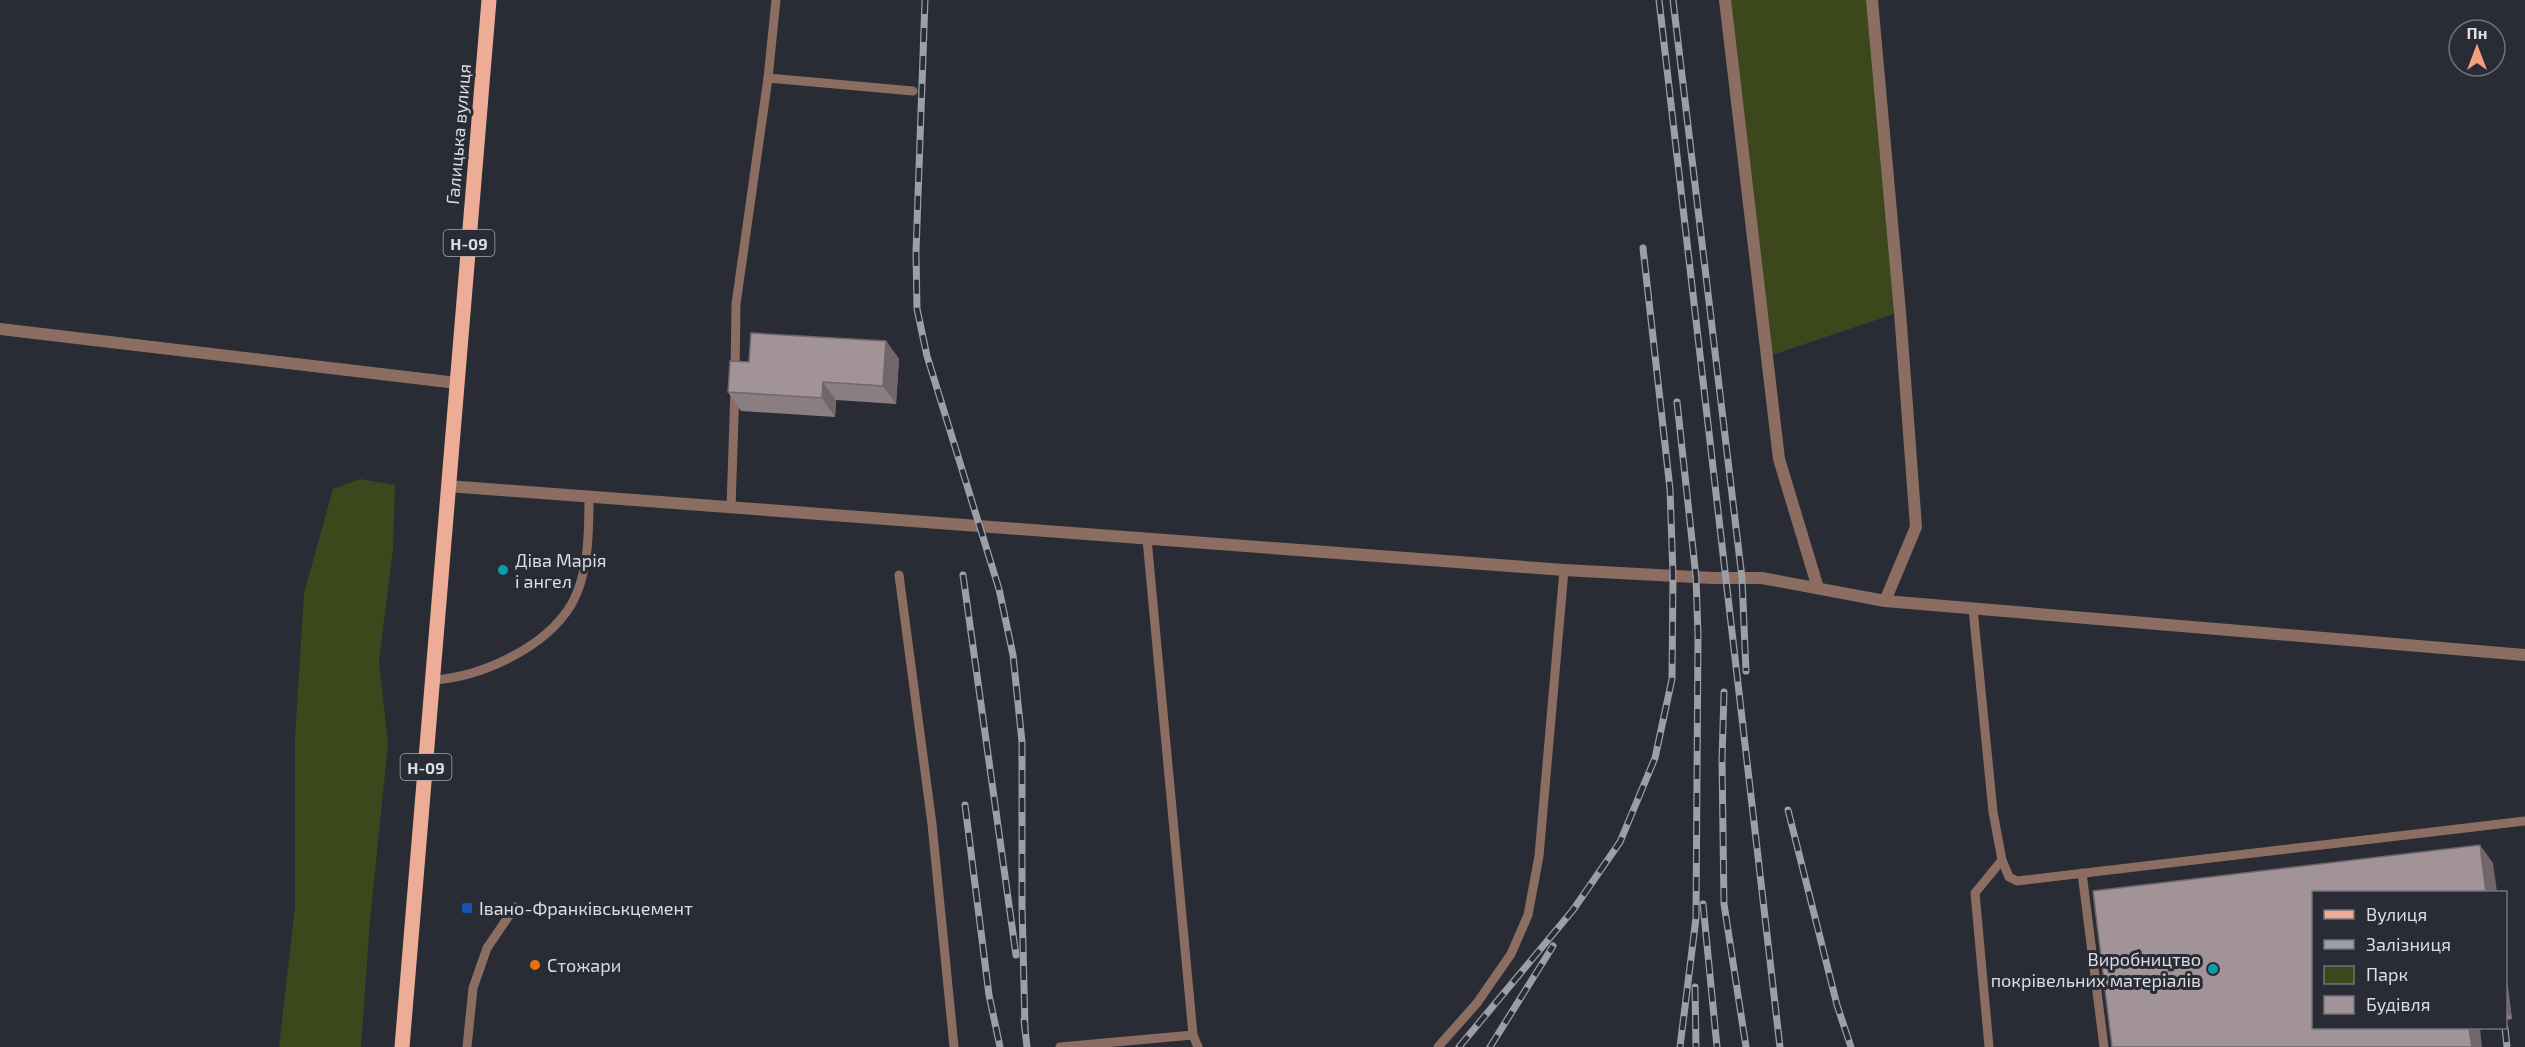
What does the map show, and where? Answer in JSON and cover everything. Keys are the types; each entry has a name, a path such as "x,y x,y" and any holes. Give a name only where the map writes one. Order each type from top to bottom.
{"main road":[{"name":"Галицька вулиця","path":"448,486 489,0"},
{"name":"Н-09","path":"402,1047 448,486"}],"street":[{"path":"1725,0 1779,459 1818,588"},
{"path":"1872,0 1900,312 1916,527 1886,601"},
{"path":"0,329 457,383"},
{"path":"448,486 1564,570 1713,579 1762,579 1886,601 2525,657"}],"lane":[{"path":"732,507 736,304 768,78 776,0"},
{"path":"768,78 913,91"},
{"path":"433,680 453,679 477,673 522,651 550,629 570,605 585,565 589,496"},
{"path":"1147,539 1192,1035 1198,1047"},
{"path":"1438,1047 1477,1003 1504,963 1528,915 1539,856 1564,570"},
{"path":"899,575 932,824 954,1047"},
{"path":"1972,609 2001,860 2009,876 2017,881 2525,821"},
{"path":"1989,1047 1975,893 2001,860"},
{"path":"2082,873 2104,1047"},
{"path":"466,1047 473,988 487,948 515,907"},
{"path":"1060,1047 1192,1035"}],"green space":[{"path":"1725,0 1872,0 1900,312 1766,357"},
{"path":"360,479 395,485 393,549 379,661 388,744 370,920 361,1047 279,1047 295,906 295,737 304,593 333,489"}],"building":[{"path":"751,333 886,341 883,386 823,382 822,398 728,392 730,361 749,362"},
{"name":"Виробництво покрівельних матеріалів","path":"2480,845 2486,891 2312,891 2312,1029 2469,1029 2472,1047 2112,1047 2093,891"}],"railway":[{"path":"925,0 916,252 917,309 927,356 999,589 1013,655 1022,742 1025,1027"},
{"path":"1659,0 1780,1047"},
{"path":"1673,0 1742,578 1746,671"},
{"path":"1459,1047 1573,910 1620,842 1655,758 1672,679 1673,575 1670,489 1643,248"},
{"path":"1677,402 1696,577 1698,635 1696,918 1680,1047"},
{"path":"963,575 1016,955"},
{"path":"1724,692 1722,760 1724,904 1746,1047"},
{"path":"965,805 989,995 1000,1047"},
{"path":"1788,810 1837,1005 1851,1047"},
{"path":"1703,904 1717,1047"},
{"path":"1490,1047 1553,946"},
{"path":"1695,987 1696,1047"},
{"path":"1024,1020 1027,1047"},
{"path":"2505,1029 2507,1047"}],"place":[{"name":"Діва Марія і ангел","path":"503,570"},
{"name":"Івано-Франківськцемент","path":"467,908"},
{"name":"Стожари","path":"535,965"},
{"name":"Виробництво покрівельних матеріалів","path":"2213,969"}]}
